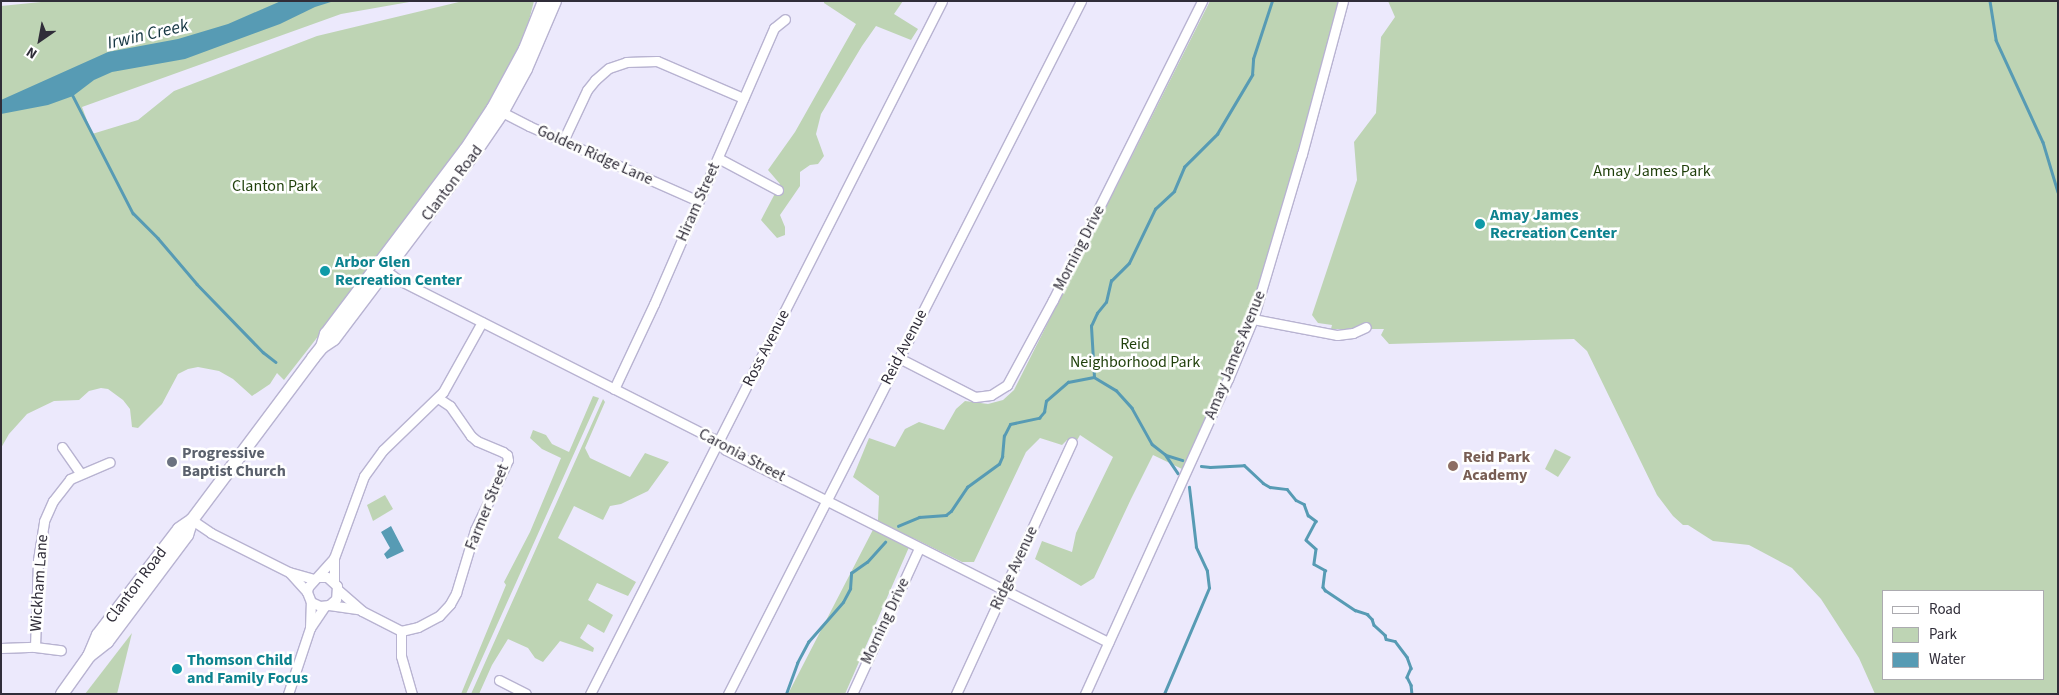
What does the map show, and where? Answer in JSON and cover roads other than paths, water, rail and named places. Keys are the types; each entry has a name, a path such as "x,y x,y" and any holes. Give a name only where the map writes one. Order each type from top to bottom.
{"main road":[{"name":"Clanton Road","path":"498,110 544,1"},
{"name":"Clanton Road","path":"62,694 89,656 104,627 179,529 192,520 322,347 334,339 382,268 478,148 498,110 539,43 555,1"}],"street":[{"name":"Ross Avenue","path":"590,694 942,1"},
{"name":"Reid Avenue","path":"728,694 1081,1"},
{"name":"Morning Drive","path":"899,358 975,397 991,395 1007,385 1053,300 1202,1"},
{"name":"Amay James Avenue","path":"1085,694 1228,379 1253,319 1302,154 1343,1"},
{"name":"Hiram Street","path":"614,389 654,304 774,28 785,19"},
{"path":"563,141 587,90 609,68 626,62 657,61 743,98"},
{"name":"Golden Ridge Lane","path":"498,110 563,141 698,200"},
{"path":"718,158 778,190"},
{"name":"Caronia Street","path":"382,268 397,279 718,443 726,450 827,499 919,548 1108,642"},
{"path":"1253,319 1337,335 1353,333 1366,327"},
{"path":"310,628 326,606 336,599 334,558 351,507 369,467 383,450 438,398 448,385 482,322"},
{"name":"Farmer Street","path":"401,631 426,623 439,616 450,604 460,581 475,530 508,460 507,455 503,452 477,441 471,436 450,406 438,398"},
{"name":"Ridge Avenue","path":"956,694 1072,442"},
{"path":"62,447 80,473"},
{"name":"Wickham Lane","path":"35,647 38,560 44,521 53,502 70,479 80,473 110,462"},
{"path":"192,520 212,534 289,572 316,578 327,577 360,610 401,631 401,656 412,694"},
{"name":"Morning Drive","path":"852,694 919,548"},
{"path":"308,592 316,578 334,558"},
{"path":"288,694 310,628 311,602 308,592 289,572"},
{"path":"311,602 326,606 360,610"},
{"path":"1,648 35,647 61,650"},
{"path":"499,680 526,694"}],"water":[{"path":"281,1 334,1 315,7 280,24 185,59 112,72 94,80 73,96 48,105 1,114 1,100 108,52 178,39 228,24"},
{"path":"391,526 404,551 387,559 384,554 390,548 381,532"}],"waterway":[{"path":"1094,377 1091,326 1097,313 1106,302 1111,281 1129,263 1155,209 1174,191 1184,167 1217,134 1252,75 1253,59 1272,1"},
{"path":"1990,1 1996,40 2043,142 2058,192"},
{"path":"72,94 133,213 158,238 197,284 263,352 276,362"},
{"path":"898,526 919,517 946,515 951,511 967,487 999,464 1002,457 1004,436 1010,424 1039,418 1044,412 1046,401 1068,382 1094,377 1116,390 1132,408 1152,444 1165,454 1178,473"},
{"path":"1166,455 1182,460"},
{"path":"1201,466 1244,465 1263,483 1270,487 1287,489 1296,500 1304,504 1308,515 1316,521 1306,540 1316,549 1314,564 1325,570 1323,587 1355,610 1367,614 1372,619 1374,625 1385,635 1386,639 1395,641 1407,657 1411,668 1407,677 1411,685 1412,694"},
{"path":"1164,694 1209,588 1207,571 1196,547 1189,487"},
{"path":"786,694 797,663 808,642 843,602 850,589 851,573 867,562 885,542"}],"place":[{"name":"Amay James Recreation Center","path":"1480,224"},
{"name":"Arbor Glen Recreation Center","path":"325,271"},
{"name":"Progressive Baptist Church","path":"172,462"},
{"name":"Reid Park Academy","path":"1453,466"},
{"name":"Thomson Child and Family Focus","path":"177,669"}],"water label":[{"name":"Irwin Creek","path":"148,35"}],"park label":[{"name":"Amay James Park","path":"1652,171"},
{"name":"Clanton Park","path":"275,186"},
{"name":"Reid Neighborhood Park","path":"1135,353"}]}
